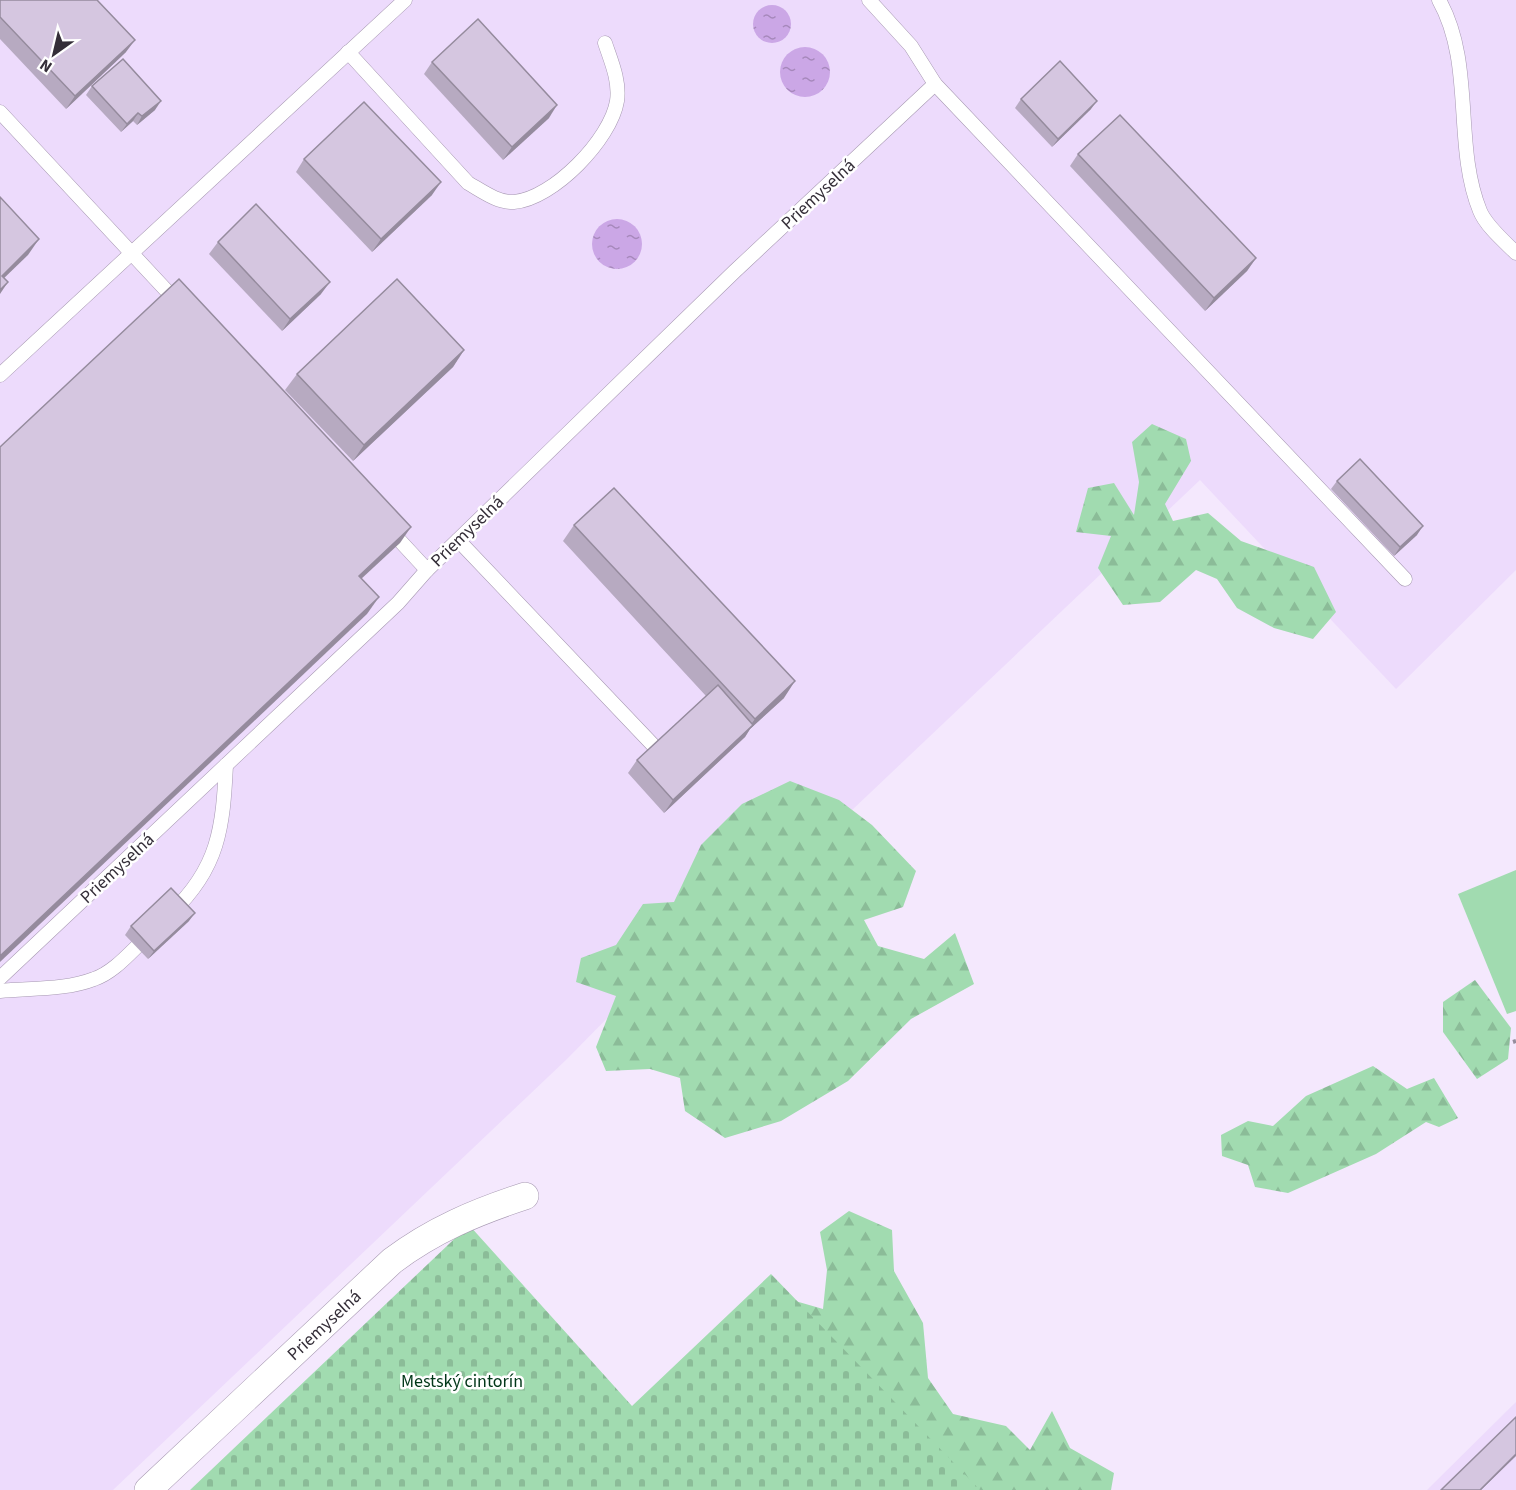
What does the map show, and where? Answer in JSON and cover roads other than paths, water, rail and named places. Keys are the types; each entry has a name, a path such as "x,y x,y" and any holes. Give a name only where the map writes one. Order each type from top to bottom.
{"street":[{"name":"Priemyselná","path":"148,1490 392,1261 423,1238 475,1213 525,1196"}],"lane":[{"path":"0,375 130,252 405,0"},
{"path":"869,0 911,46 935,84 1405,579"},
{"path":"1439,0 1455,48 1471,179 1481,213 1516,253"},
{"path":"348,52 468,183 490,196 512,202 534,199 559,182 592,148 609,124 617,100 615,73 605,43"},
{"name":"Priemyselná","path":"0,978 398,603 458,540 735,271 935,84"},
{"path":"0,112 186,312"},
{"path":"379,518 428,570"},
{"path":"458,540 652,744"},
{"path":"0,991 77,984 95,979 114,968 191,894 212,855 224,816 226,765"}],"water":[{"path":"772,5 779,6 785,11 790,17 790,31 785,37 779,42 772,43 765,42 759,37 754,31 753,24 754,17 759,11 765,6"},
{"path":"805,47 823,54 830,72 823,90 805,97 787,90 780,72 787,54"},
{"path":"617,219 631,223 638,230 642,244 638,258 631,265 617,269 603,265 596,258 592,244 596,230 603,223"}],"park label":[{"name":"Mestský cintorín","path":"462,1381"}]}
